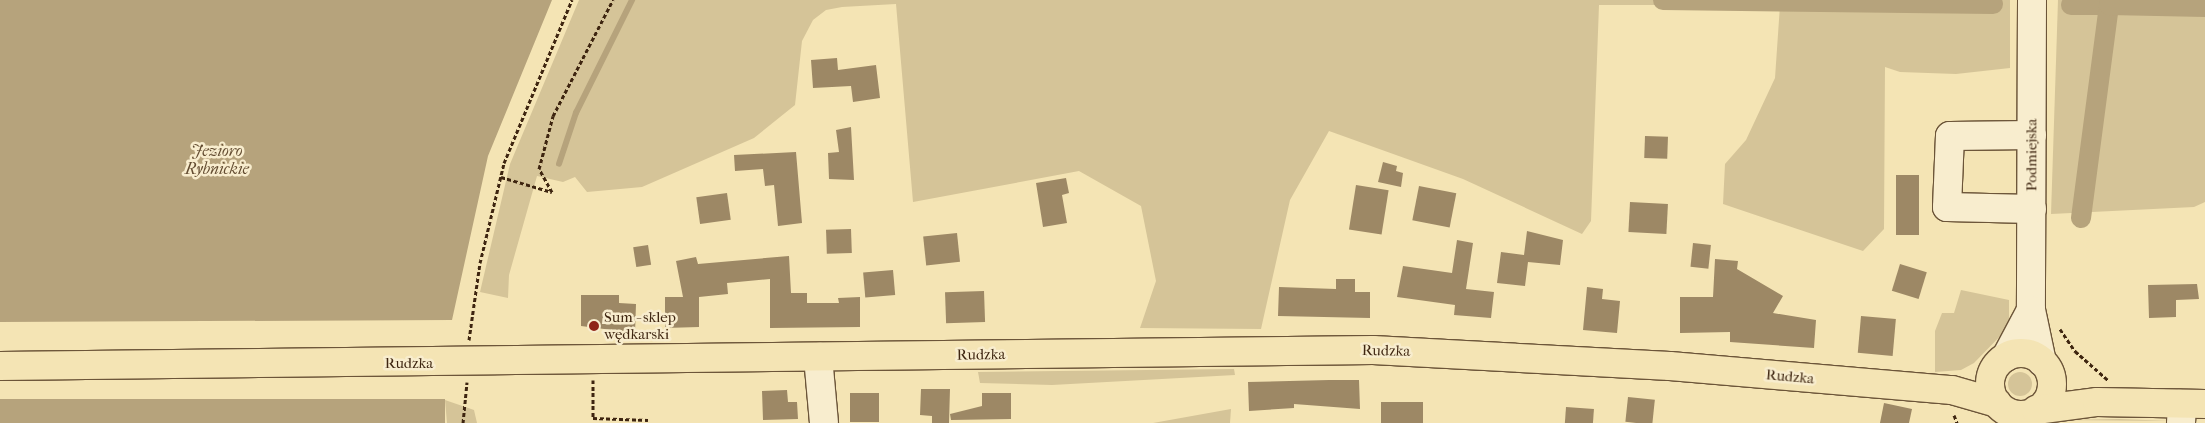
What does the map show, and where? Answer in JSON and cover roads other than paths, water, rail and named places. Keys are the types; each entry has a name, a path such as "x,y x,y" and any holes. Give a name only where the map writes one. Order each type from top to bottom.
{"main road":[{"name":"Rudzka","path":"0,366 818,357 1307,349 1508,354 1952,390 1997,413"},
{"path":"1952,390 2000,363 2025,354 2046,368 2104,395 2189,410"},
{"path":"2000,363 1990,388 1997,413 2028,416 2104,395"},
{"path":"2028,416 2050,394 2046,368"}],"street":[{"name":"Podmiejska","path":"2032,0 2030,310 2046,368"},
{"path":"2032,135 1950,136 1946,207 2032,210"},
{"name":"Podmiejska","path":"2000,363 2030,310"},
{"path":"818,357 824,423"}],"water":[{"name":"Jezioro Rybnickie","path":"0,0 552,0 488,156 452,320 0,322"},
{"path":"0,399 445,399 445,423 0,423"}],"waterway":[{"path":"559,164 576,113 632,0"},
{"path":"1663,0 1993,4"},
{"path":"2071,5 2109,5"},
{"path":"2081,218 2109,5 2205,7"}],"place":[{"name":"Sum - sklep wędkarski","path":"594,326"}]}
